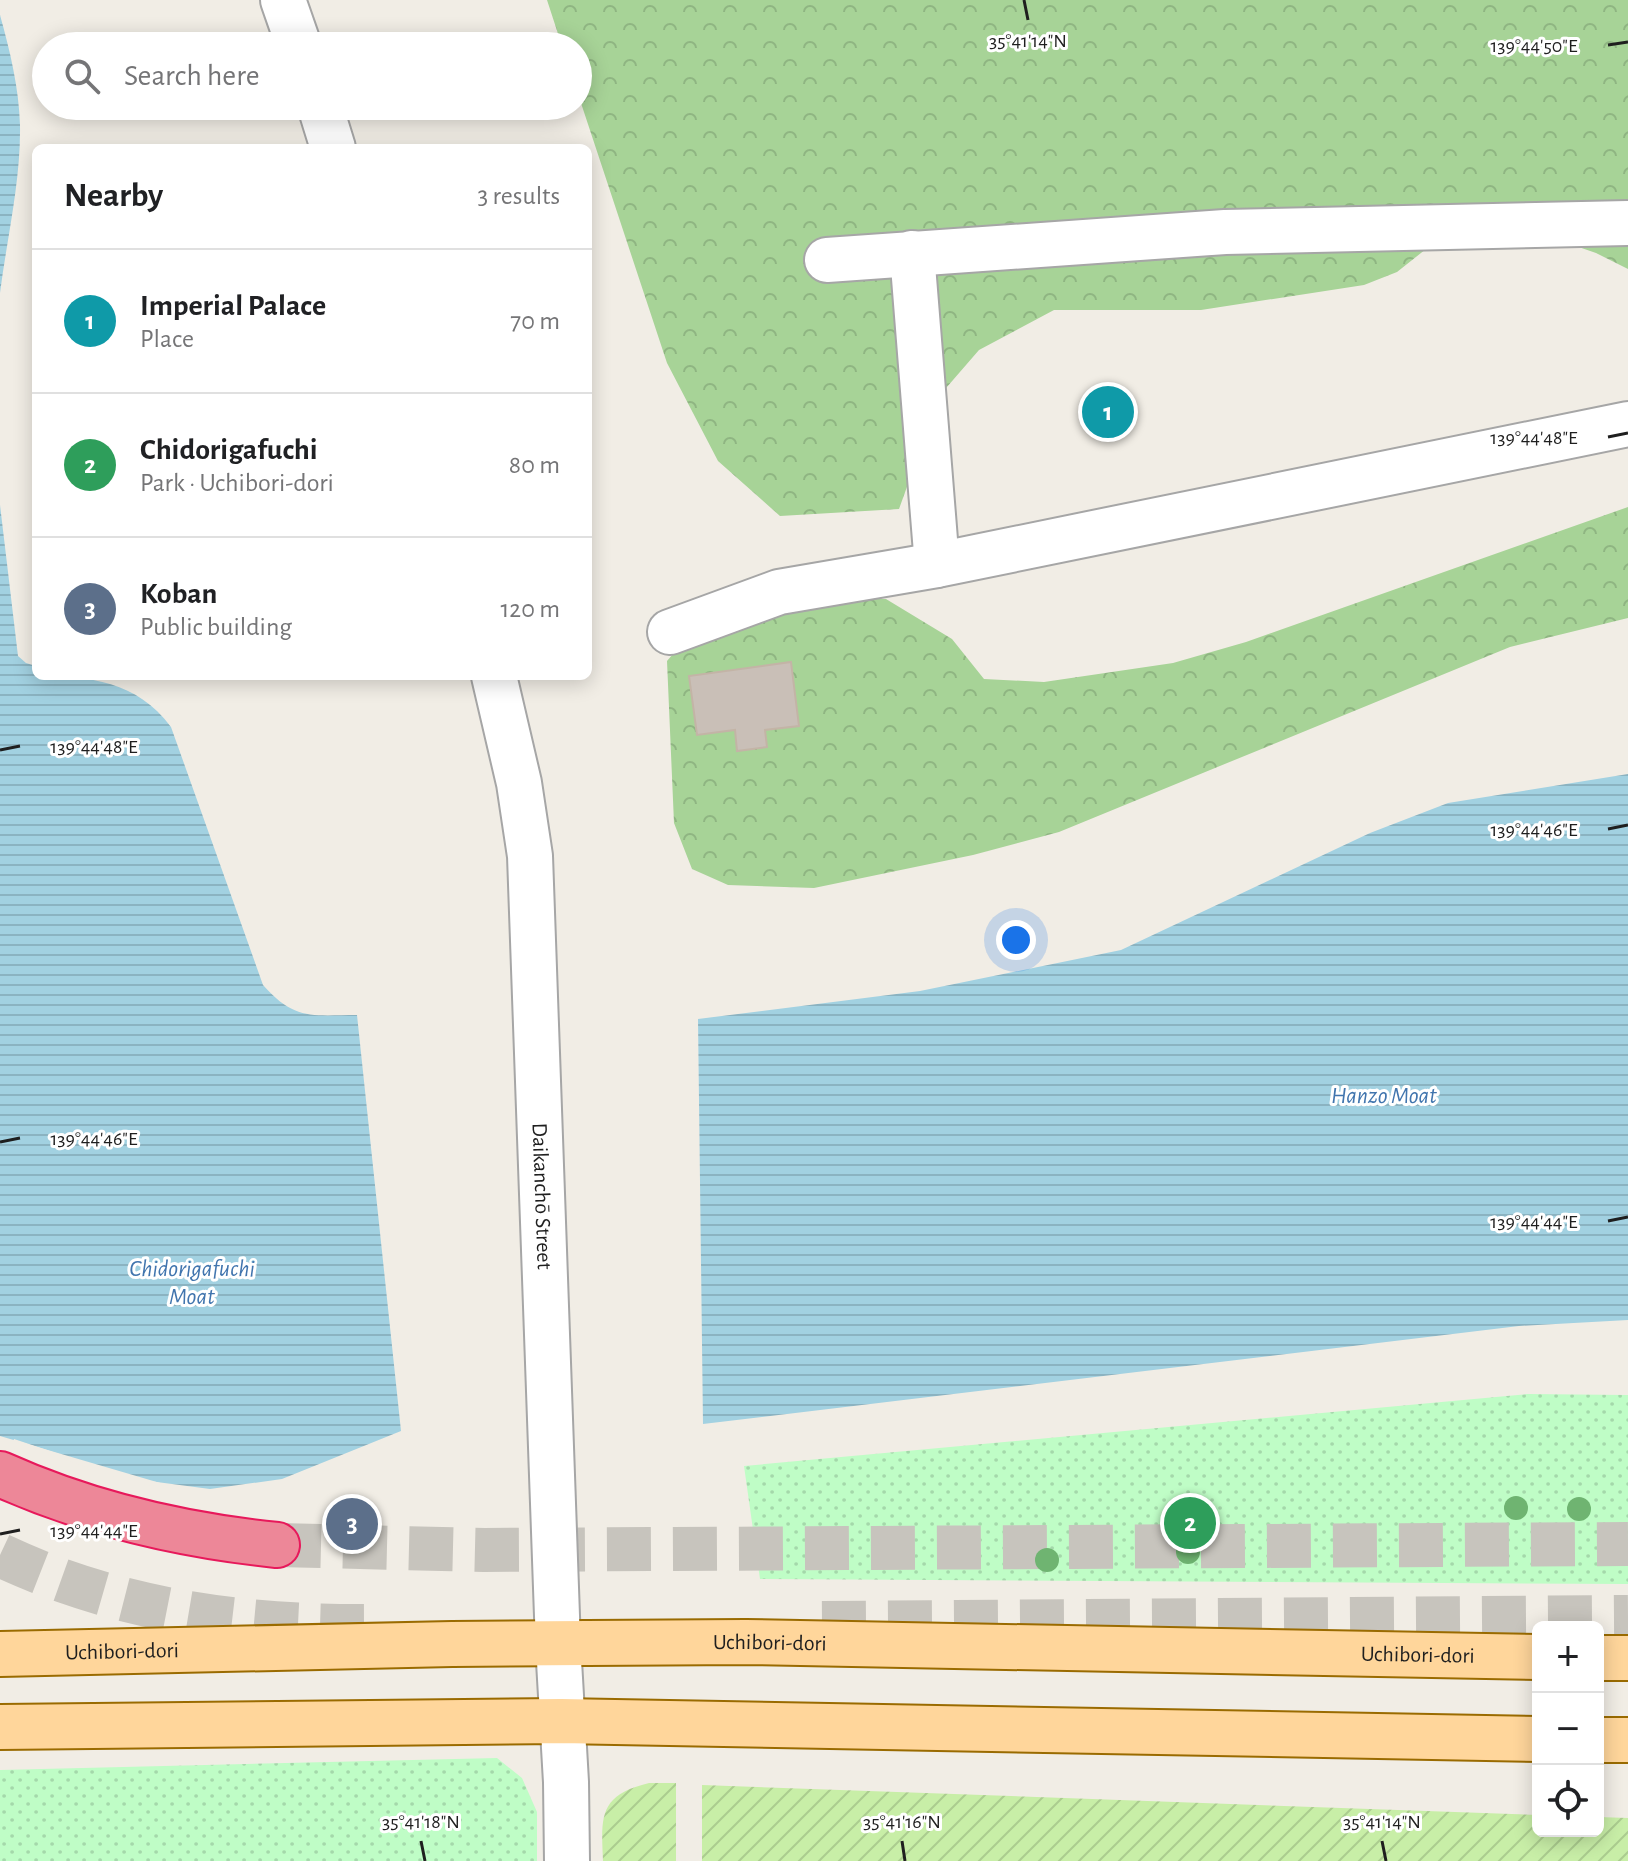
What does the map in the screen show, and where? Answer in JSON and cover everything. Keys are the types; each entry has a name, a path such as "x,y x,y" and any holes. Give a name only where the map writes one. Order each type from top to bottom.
{"highway":[{"path":"0,1474 38,1491 130,1521 217,1539 277,1545"}],"main road":[{"name":"Uchibori-dori","path":"0,1654 762,1643 1532,1657"},
{"path":"1604,1658 1628,1658"},
{"path":"0,1727 561,1721 1532,1739"},
{"path":"1604,1740 1628,1740"}],"street":[{"path":"283,0 294,32"},
{"path":"324,120 332,144"},
{"path":"827,260 1225,232 1628,223"},
{"path":"912,253 937,565"},
{"path":"670,632 779,592 937,565 1628,424"},
{"name":"Daikanchō Street","path":"495,680 522,795 530,856 567,1861"}],"green space":[{"path":"547,0 1628,0 1628,269 1596,253 1474,211 1397,272 1364,285 1201,310 1054,310 979,350 940,395 899,509 780,516 718,461 667,363 587,120 592,120 592,32 557,32"},
{"path":"1628,507 1628,618 1510,647 1059,832 973,855 814,888 728,885 692,869 674,823 667,661 708,613 795,599 886,599 952,639 984,679 1044,682 1173,663 1246,642"},
{"path":"1528,1394 1628,1395 1628,1584 760,1579 744,1466"},
{"path":"497,1758 522,1778 537,1812 537,1861 0,1861 0,1770"},
{"path":"649,1783 676,1783 676,1861 603,1861 602,1832 606,1810 620,1794"},
{"path":"702,1785 1532,1815 1532,1837 1604,1837 1604,1817 1628,1818 1628,1861 702,1861"}],"water":[{"path":"0,15 18,97 20,146 0,293"},
{"name":"Chidorigafuchi Moat","path":"0,505 18,656 32,665 32,680 93,680 111,684 128,691 158,712 171,727 263,985 285,1005 305,1014 357,1015 401,1431 282,1479 210,1489 134,1479 14,1439 0,1484"},
{"name":"Hanzo Moat","path":"1628,774 1628,1320 1519,1326 703,1424 698,1019 920,991 1121,950 1370,833 1448,803"}],"pier":[{"path":"0,1436 184,1490 133,1483 16,1443 4,1486 0,1488"}],"building":[{"path":"791,662 799,726 765,730 767,747 737,751 735,730 697,735 689,676"}],"tunnel":[{"path":"277,1545 484,1550 1628,1544"},
{"path":"0,1555 89,1589 180,1612 274,1623 370,1626"},
{"path":"822,1623 1628,1617"}],"place":[{"name":"Imperial Palace","path":"1108,412"},
{"name":"Chidorigafuchi","path":"1190,1523"},
{"name":"Koban","path":"352,1524"}]}
